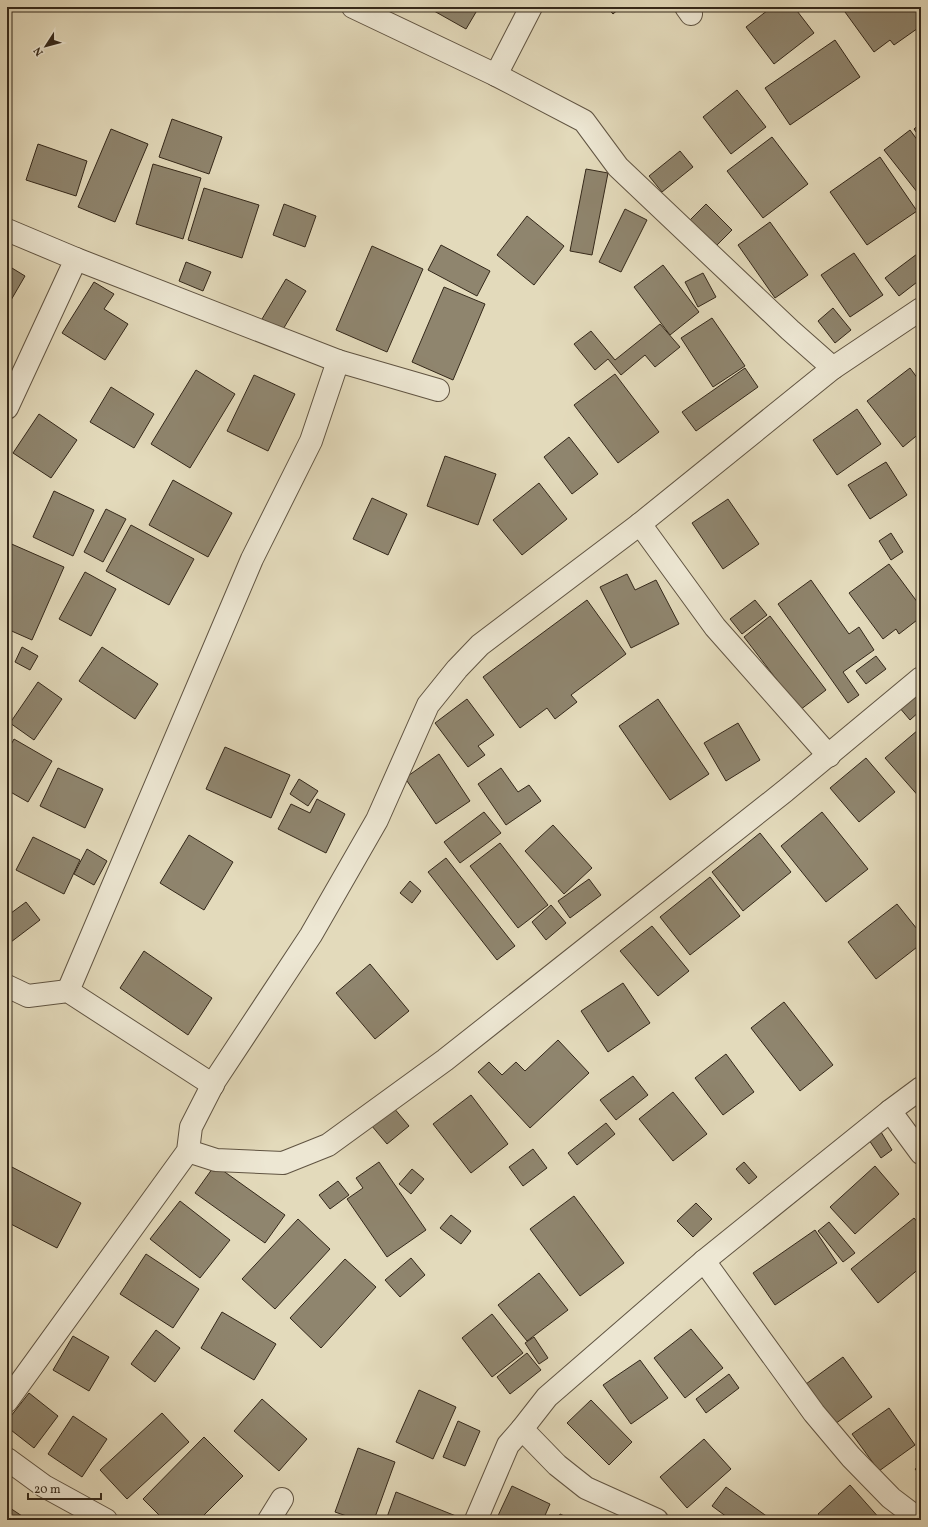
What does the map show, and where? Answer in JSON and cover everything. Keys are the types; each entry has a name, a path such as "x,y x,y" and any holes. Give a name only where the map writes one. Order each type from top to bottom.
{"street":[{"path":"353,7 496,75 584,121 618,167 784,325 833,368"},
{"path":"496,75 531,7"},
{"path":"7,230 76,259 338,361 438,390"},
{"path":"7,408 76,259"},
{"path":"7,1401 188,1150 191,1127 213,1085 310,935 377,820 428,705 457,668 480,645 640,524 833,368 921,309"},
{"path":"68,991 252,559 311,442 338,361"},
{"path":"640,524 714,627 829,756"},
{"path":"188,1150 216,1160 283,1163 328,1145 445,1060 829,756 921,678"},
{"path":"7,986 28,996 68,991 213,1085"},
{"path":"476,1520 508,1444 522,1429 547,1396 704,1261 890,1111 921,1088"},
{"path":"890,1111 921,1153"},
{"path":"704,1261 814,1413 846,1452 891,1498 920,1520"},
{"path":"522,1429 557,1465 586,1488 657,1520"},
{"path":"7,1459 44,1486 106,1520"},
{"path":"269,1520 282,1499"}],"building":[{"path":"427,7 479,7 466,29"},
{"path":"607,7 621,7 613,14"},
{"path":"772,7 794,7 814,33 774,64 746,27"},
{"path":"852,7 921,7 921,26 894,45 890,40 874,52 845,12"},
{"path":"835,40 860,77 790,125 765,88"},
{"path":"737,90 766,127 731,154 703,117"},
{"path":"172,119 222,137 209,174 159,157"},
{"path":"921,123 921,139 914,129"},
{"path":"111,129 148,144 115,222 78,207"},
{"path":"910,130 921,145 921,197 884,150"},
{"path":"772,137 808,184 763,218 727,171"},
{"path":"38,144 87,161 76,196 26,180"},
{"path":"680,151 693,167 662,192 649,176"},
{"path":"880,157 917,211 867,245 830,192"},
{"path":"153,164 201,178 183,239 136,224"},
{"path":"586,169 608,173 592,255 570,251"},
{"path":"204,188 259,205 242,258 188,240"},
{"path":"284,204 316,216 305,247 273,235"},
{"path":"706,204 732,230 713,249 687,223"},
{"path":"625,209 647,220 621,272 599,262"},
{"path":"527,216 564,246 534,285 497,255"},
{"path":"770,222 808,275 775,298 738,245"},
{"path":"441,245 490,271 477,296 428,270"},
{"path":"372,246 423,269 387,352 336,330"},
{"path":"921,251 921,279 899,296 885,278"},
{"path":"854,253 883,295 850,317 821,275"},
{"path":"186,262 211,272 203,291 179,281"},
{"path":"7,265 25,276 7,307"},
{"path":"663,265 699,312 670,335 634,287"},
{"path":"703,273 716,297 698,307 685,282"},
{"path":"286,279 306,291 282,331 262,319"},
{"path":"94,282 114,294 104,309 128,324 105,360 62,333"},
{"path":"444,287 485,304 453,380 412,362"},
{"path":"833,308 851,330 835,343 818,321"},
{"path":"712,318 745,366 713,387 681,338"},
{"path":"660,324 680,347 655,367 645,355 621,375 608,359 595,370 574,344 591,331 615,360"},
{"path":"745,368 758,387 696,431 682,412"},
{"path":"910,368 921,383 921,432 903,447 867,401"},
{"path":"196,370 235,394 190,468 151,444"},
{"path":"615,374 659,432 618,463 574,405"},
{"path":"254,375 295,394 268,451 227,431"},
{"path":"111,387 154,414 134,448 90,422"},
{"path":"857,409 881,444 837,475 813,440"},
{"path":"39,414 77,440 51,478 13,453"},
{"path":"569,437 598,474 572,494 544,457"},
{"path":"445,456 496,474 478,525 427,506"},
{"path":"886,462 907,495 870,519 848,485"},
{"path":"173,480 232,513 208,557 149,525"},
{"path":"539,483 567,519 522,555 493,520"},
{"path":"54,491 94,510 73,556 33,537"},
{"path":"372,498 407,514 388,555 353,539"},
{"path":"728,499 759,544 723,569 692,523"},
{"path":"106,509 126,519 103,562 84,552"},
{"path":"131,525 194,559 169,605 106,571"},
{"path":"891,533 903,552 891,560 879,541"},
{"path":"7,542 64,567 32,640 7,629"},
{"path":"889,564 921,607 921,617 899,634 896,629 883,639 849,593"},
{"path":"85,572 116,589 91,636 59,619"},
{"path":"627,574 635,590 656,580 679,624 631,648 600,587"},
{"path":"811,580 849,634 859,627 874,650 843,672 859,695 848,703 778,604"},
{"path":"587,600 626,654 571,695 577,702 555,719 547,708 520,728 483,677"},
{"path":"755,600 767,615 742,634 730,619"},
{"path":"770,616 826,690 800,710 744,637"},
{"path":"22,647 38,656 30,670 15,662"},
{"path":"102,647 158,684 135,719 79,681"},
{"path":"876,656 886,669 866,684 856,671"},
{"path":"38,682 62,699 34,740 10,723"},
{"path":"916,692 921,698 921,710 910,720 899,707"},
{"path":"467,699 494,735 478,746 485,755 468,767 435,723"},
{"path":"658,699 709,774 670,800 619,726"},
{"path":"738,723 760,760 726,781 704,743"},
{"path":"918,730 921,734 921,799 885,758"},
{"path":"14,739 52,761 28,802 7,790 7,752"},
{"path":"225,747 290,775 271,818 206,789"},
{"path":"439,754 470,801 436,824 405,778"},
{"path":"866,758 895,792 859,822 830,788"},
{"path":"58,768 103,789 85,828 40,806"},
{"path":"501,768 518,792 529,785 541,801 506,825 478,784"},
{"path":"299,779 318,791 308,806 290,794"},
{"path":"317,799 345,814 326,853 278,829 291,804 310,813"},
{"path":"484,812 501,833 460,863 444,842"},
{"path":"822,812 868,869 826,902 781,846"},
{"path":"553,825 592,868 564,894 525,851"},
{"path":"760,833 791,872 743,911 712,872"},
{"path":"189,835 233,862 204,910 160,883"},
{"path":"33,837 80,860 64,894 16,870"},
{"path":"500,843 548,905 518,928 470,866"},
{"path":"87,849 107,861 94,885 74,874"},
{"path":"446,858 515,946 497,960 428,872"},
{"path":"710,877 740,916 690,955 660,917"},
{"path":"589,879 601,895 570,918 558,901"},
{"path":"410,881 421,891 412,903 400,893"},
{"path":"26,902 40,920 7,945 7,916"},
{"path":"897,904 921,934 921,944 876,979 848,942"},
{"path":"551,905 566,923 546,940 532,922"},
{"path":"652,926 689,971 658,996 620,951"},
{"path":"144,951 212,998 188,1035 120,988"},
{"path":"370,964 409,1011 375,1039 336,993"},
{"path":"623,983 650,1023 608,1052 581,1011"},
{"path":"784,1002 833,1065 800,1091 751,1028"},
{"path":"558,1040 589,1073 530,1128 478,1072 489,1062 502,1075 516,1062 525,1071"},
{"path":"726,1054 754,1092 723,1115 695,1078"},
{"path":"633,1076 648,1095 616,1120 600,1100"},
{"path":"673,1092 707,1134 673,1161 639,1119"},
{"path":"471,1095 508,1144 471,1173 433,1124"},
{"path":"393,1107 409,1126 387,1144 371,1125"},
{"path":"606,1123 615,1134 577,1165 568,1153"},
{"path":"881,1132 892,1150 881,1158 869,1140"},
{"path":"533,1149 547,1168 523,1186 509,1167"},
{"path":"379,1162 426,1230 387,1257 347,1199 363,1188 356,1178"},
{"path":"744,1162 757,1177 749,1184 736,1169"},
{"path":"8,1165 81,1203 57,1248 7,1222"},
{"path":"215,1165 285,1215 265,1243 195,1193"},
{"path":"875,1166 899,1194 855,1234 830,1207"},
{"path":"412,1169 424,1179 411,1194 399,1184"},
{"path":"338,1181 349,1195 330,1209 319,1195"},
{"path":"574,1196 624,1263 580,1296 530,1229"},
{"path":"180,1201 230,1240 200,1278 150,1239"},
{"path":"696,1203 712,1219 693,1237 677,1221"},
{"path":"451,1215 471,1231 461,1244 440,1228"},
{"path":"914,1218 921,1226 921,1267 878,1303 851,1269"},
{"path":"298,1219 330,1249 275,1309 242,1279"},
{"path":"829,1222 855,1253 843,1262 818,1231"},
{"path":"815,1230 837,1263 775,1305 753,1273"},
{"path":"146,1254 199,1289 173,1328 120,1294"},
{"path":"411,1258 425,1275 400,1297 385,1280"},
{"path":"345,1259 376,1287 321,1348 290,1318"},
{"path":"539,1273 568,1310 527,1341 498,1305"},
{"path":"222,1312 276,1344 254,1380 201,1348"},
{"path":"492,1314 523,1353 492,1377 462,1338"},
{"path":"691,1329 723,1368 685,1398 654,1358"},
{"path":"156,1330 180,1348 155,1382 131,1364"},
{"path":"73,1336 109,1357 89,1391 53,1370"},
{"path":"534,1337 548,1358 539,1364 525,1343"},
{"path":"527,1353 541,1370 510,1394 497,1377"},
{"path":"843,1357 872,1397 835,1424 806,1384"},
{"path":"640,1360 668,1398 631,1424 603,1385"},
{"path":"729,1374 739,1388 706,1413 696,1399"},
{"path":"419,1390 456,1407 433,1459 396,1442"},
{"path":"29,1393 58,1416 34,1448 7,1427 7,1421"},
{"path":"262,1399 307,1439 279,1471 234,1431"},
{"path":"591,1400 632,1442 609,1465 567,1423"},
{"path":"889,1408 915,1445 879,1471 852,1434"},
{"path":"162,1413 189,1442 127,1499 100,1470"},
{"path":"73,1416 107,1439 82,1477 48,1454"},
{"path":"458,1421 480,1431 465,1466 443,1457"},
{"path":"204,1437 243,1476 199,1520 164,1520 143,1499"},
{"path":"704,1439 731,1469 687,1508 660,1477"},
{"path":"358,1448 395,1462 374,1520 358,1520 335,1512"},
{"path":"921,1465 921,1476 915,1469"},
{"path":"850,1485 881,1520 823,1520 818,1514"},
{"path":"512,1486 550,1504 543,1520 496,1520"},
{"path":"726,1487 772,1520 731,1520 712,1506"},
{"path":"396,1492 456,1516 455,1520 386,1520"},
{"path":"7,1506 28,1520 7,1520"},
{"path":"560,1514 573,1520 557,1520"}]}
